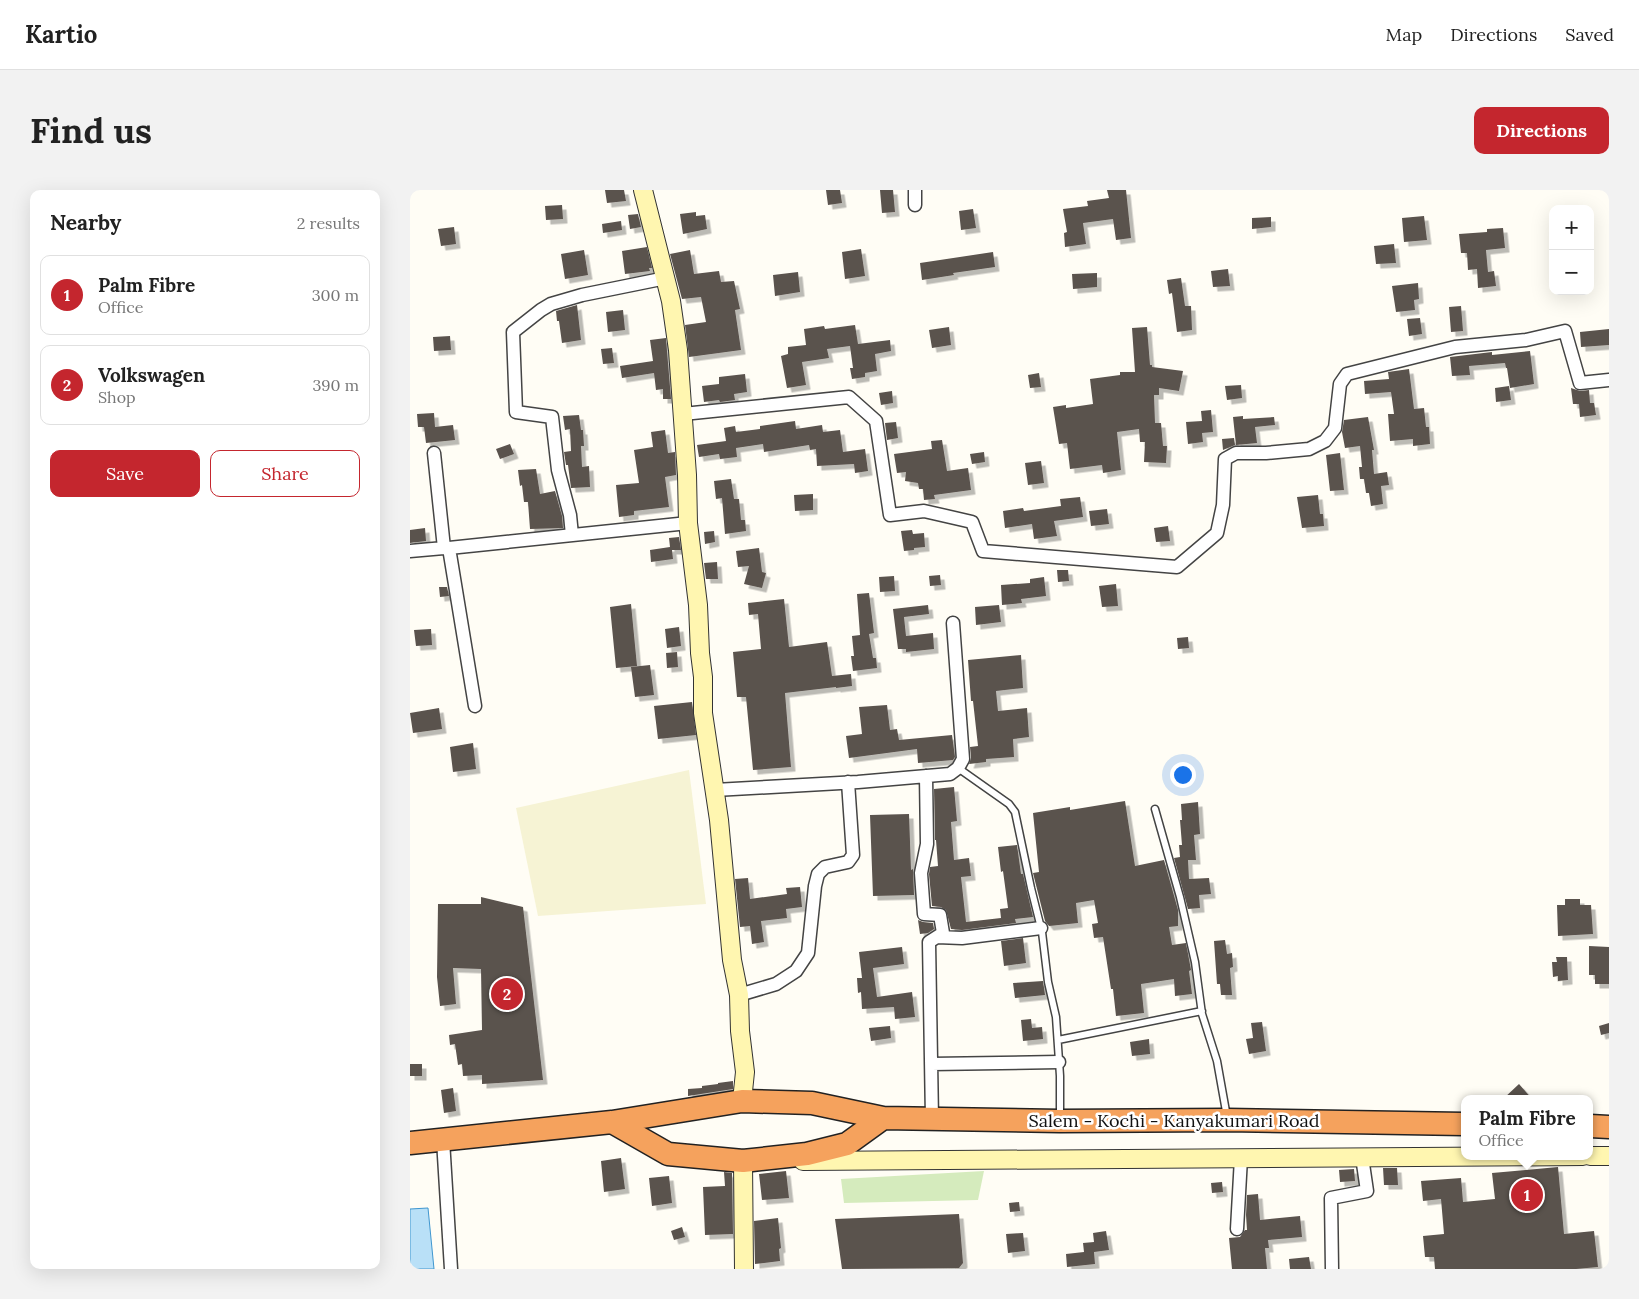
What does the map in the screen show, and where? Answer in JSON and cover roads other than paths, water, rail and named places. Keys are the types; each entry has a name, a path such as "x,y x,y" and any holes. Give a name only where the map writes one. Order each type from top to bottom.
{"highway":[{"name":"Salem - Kochi - Kanyakumari Road","path":"612,1122 742,1101 812,1103 883,1118 1060,1121 1227,1120 1461,1124"},
{"path":"410,1143 612,1122 668,1154 742,1161 807,1154 847,1144 883,1118"},
{"path":"1593,1126 1609,1126"}],"street":[{"path":"644,190 666,278 676,335 687,475 688,523 698,605 703,677 703,713 725,878 732,960 739,995 740,1031 745,1072 742,1101"},
{"path":"915,190 915,206"},
{"path":"572,535 570,515 558,470 552,417 516,412 513,332 551,304 582,295 666,278"},
{"path":"682,414 849,397 876,421 890,515 924,511 972,522 983,551 1177,568 1217,533 1223,504 1225,459 1236,452 1266,453 1309,449 1325,441 1335,428 1340,384 1347,374 1455,347 1526,340 1565,331 1580,382 1609,380"},
{"path":"434,453 447,548 475,706"},
{"path":"410,551 688,523"},
{"path":"714,790 950,774 958,768 963,759 953,623"},
{"path":"926,776 927,844 921,873 924,914 940,915 943,933 929,942 932,1119"},
{"path":"739,995 776,984 796,971 808,953 818,874 825,868 848,862 853,854 848,782"},
{"path":"937,937 962,938 1041,928"},
{"path":"931,1064 1059,1062"},
{"path":"442,1140 452,1269"},
{"path":"1593,1156 1609,1156"},
{"path":"1332,1269 1331,1198 1367,1191 1362,1157"},
{"path":"744,1269 742,1161 1461,1157"},
{"path":"1237,1229 1241,1158"}],"lane":[{"path":"958,768 1009,804 1015,812 1041,928 1048,982 1056,1017 1060,1121"},
{"path":"1155,809 1196,962 1202,1010 1217,1061 1227,1120"},
{"path":"1058,1040 1202,1010"}],"water":[{"path":"428,1208 434,1269 410,1269 410,1209"}],"place":[{"name":"Volkswagen","path":"507,994"},
{"name":"Palm Fibre","path":"1527,1195"}]}
